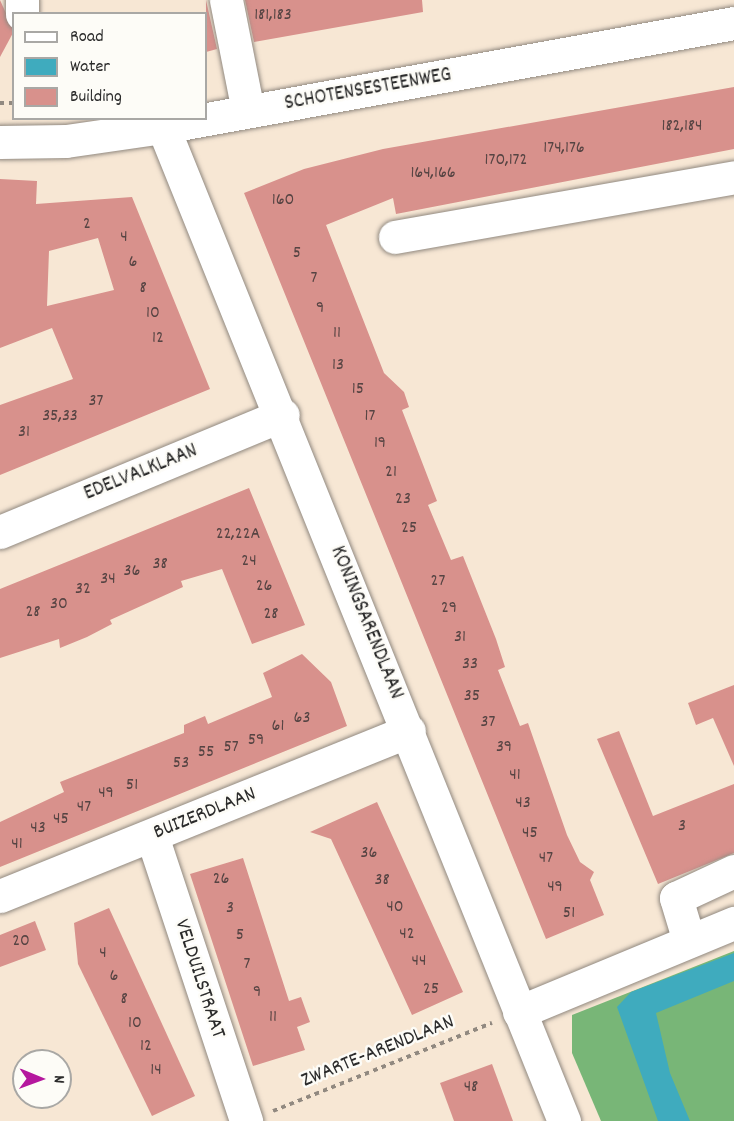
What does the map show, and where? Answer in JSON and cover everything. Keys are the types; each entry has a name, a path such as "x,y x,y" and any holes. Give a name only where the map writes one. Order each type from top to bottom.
{"street":[{"path":"226,0 248,111"},
{"name":"SCHOTENSESTEENWEG","path":"207,119 734,22"},
{"name":"SCHOTENSESTEENWEG","path":"12,134 163,127 200,120"},
{"name":"KONINGSARENDLAAN","path":"163,127 283,415 564,1121"},
{"path":"395,237 734,177"},
{"name":"EDELVALKLAAN","path":"0,532 283,415"},
{"name":"BUIZERDLAAN","path":"0,896 409,731"},
{"name":"VELDUILSTRAAT","path":"152,836 255,1118"},
{"path":"689,941 676,898 734,871"},
{"path":"519,1012 734,923"}],"path":[{"name":"ZWARTE-ARENDLAAN","path":"255,1118 519,1012"}],"green space":[{"path":"734,951 734,1121 601,1121 572,1053 572,1015"}],"water":[{"path":"734,953 734,981 656,1013 670,1073 690,1121 658,1121 617,1007 631,992"}],"building":[{"path":"0,0 12,27 12,35 0,57"},
{"path":"206,0 217,49 207,52 207,12"},
{"path":"245,0 422,0 423,12 254,42"},
{"path":"734,87 734,149 396,214 393,198 326,225 384,373 404,392 409,407 402,410 437,501 428,505 451,560 463,556 496,639 505,667 498,670 520,726 528,723 567,835 580,862 594,872 590,880 604,915 546,939 244,193 304,169 383,149"},
{"path":"0,179 37,181 36,204 132,197 210,389 0,475 0,405 73,379 52,328 0,348","holes":["98,238 114,290 47,306 49,251"]},
{"path":"249,488 305,625 252,644 222,569 181,581 183,587 110,620 112,624 60,648 59,639 0,658 0,589"},
{"path":"302,654 331,682 347,726 0,867 0,822 64,792 60,782 184,733 184,725 205,716 208,724 272,697 263,673"},
{"path":"734,685 734,766 713,718 696,725 688,703"},
{"path":"619,731 653,816 734,784 734,853 658,884 597,739"},
{"path":"377,802 463,992 412,1015 331,839 310,832"},
{"path":"243,858 289,1001 301,997 310,1022 297,1027 305,1050 253,1066 190,874"},
{"path":"109,908 195,1096 152,1116 78,964 74,923"},
{"path":"35,921 46,950 0,967 0,935"},
{"path":"492,1064 513,1121 454,1121 440,1083"}]}
